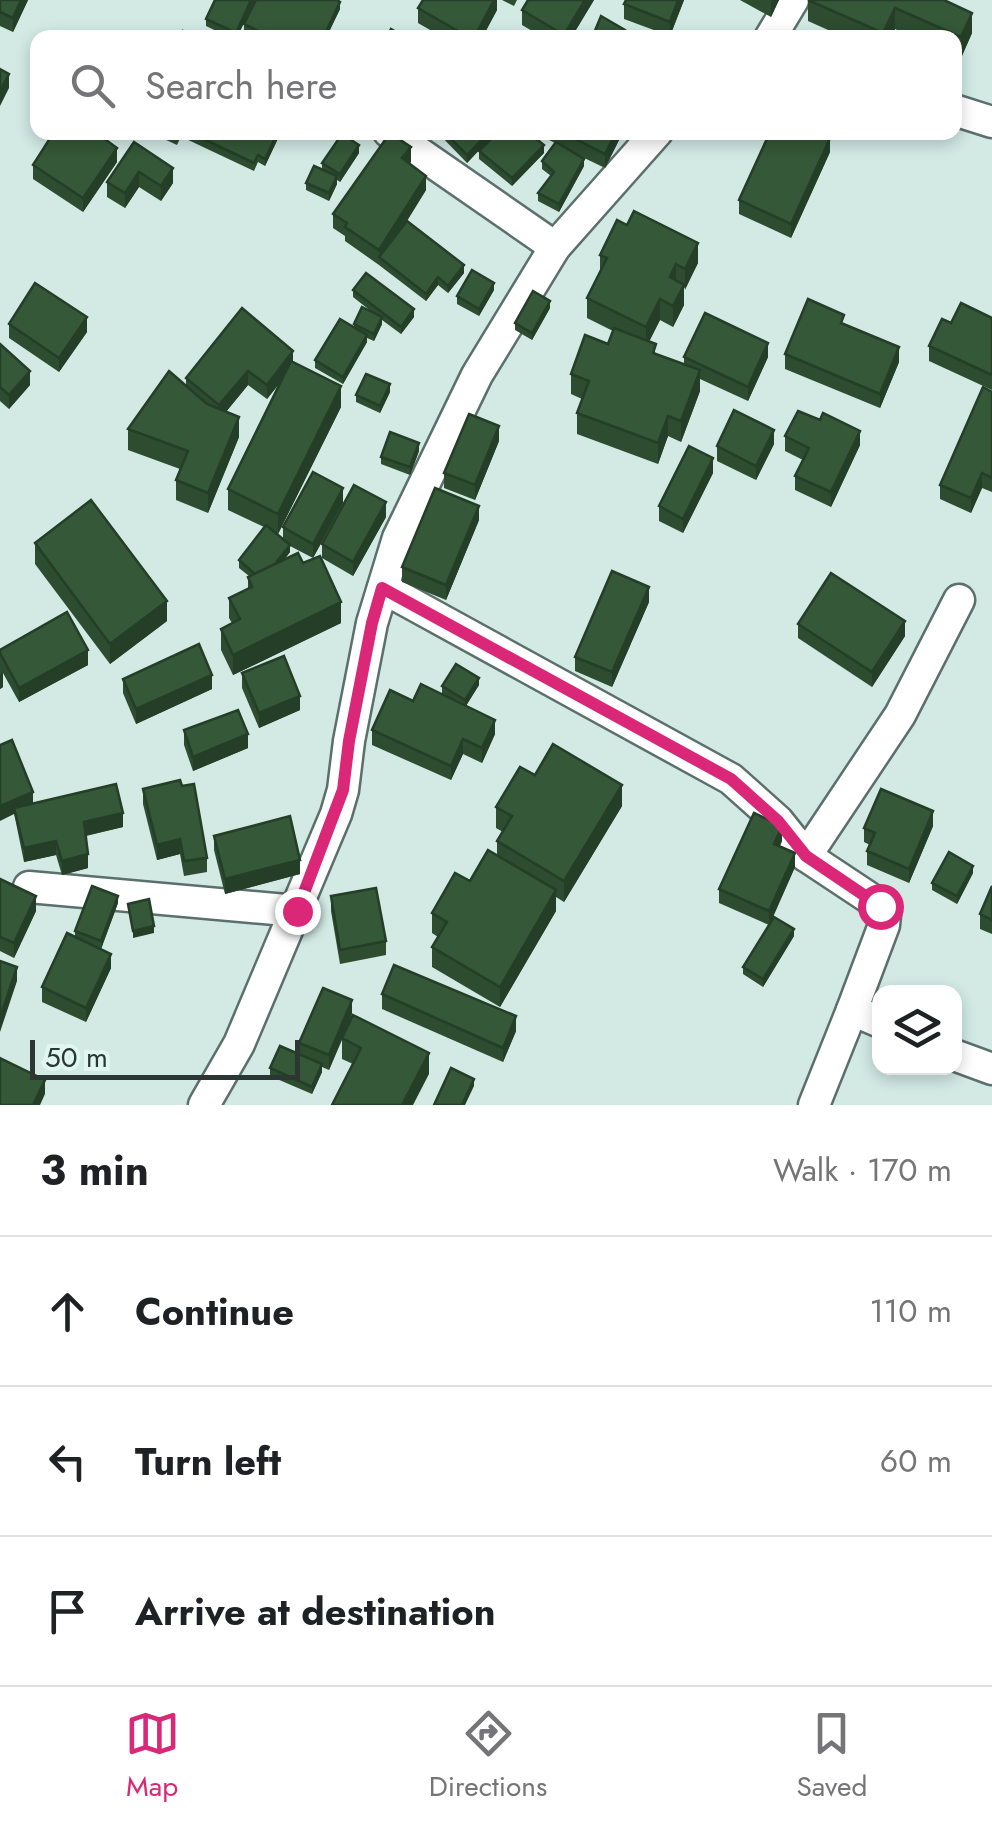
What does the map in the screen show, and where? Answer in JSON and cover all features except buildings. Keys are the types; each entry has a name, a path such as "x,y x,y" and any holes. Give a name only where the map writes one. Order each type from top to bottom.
{"street":[{"path":"775,30 793,0"},
{"path":"962,113 992,122"},
{"path":"401,140 555,247"},
{"path":"204,1105 239,1044 297,911 343,790 372,623 398,538 477,375 555,247 650,140"},
{"path":"382,588 731,779 778,821 806,856 880,906 885,914 884,925 866,1016 814,1105"},
{"path":"806,856 900,714 959,600"},
{"path":"29,887 297,911"},
{"path":"962,1057 992,1069"}],"route":[{"path":"297,911 343,790 349,741 382,588 731,779 778,821 806,856 880,906"}]}
